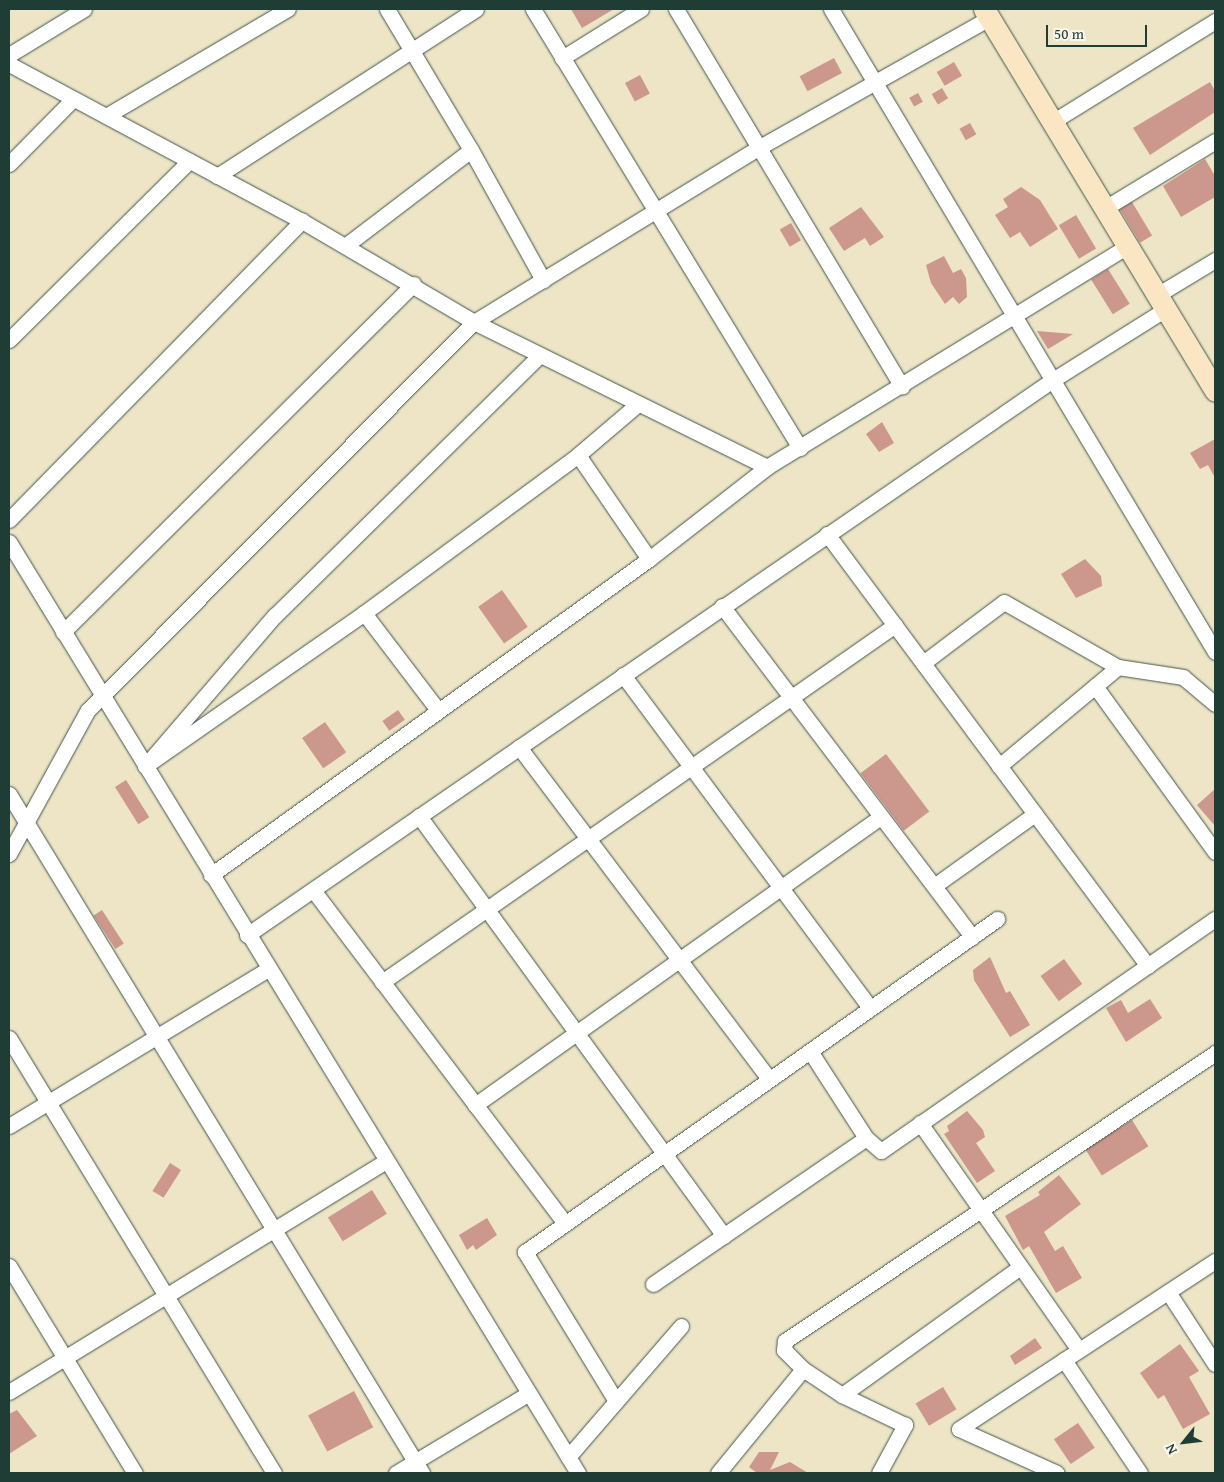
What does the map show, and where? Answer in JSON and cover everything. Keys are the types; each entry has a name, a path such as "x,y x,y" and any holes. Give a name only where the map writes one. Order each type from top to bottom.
{"street":[{"path":"9,55 84,9"},
{"path":"106,116 288,9"},
{"path":"387,9 471,150 543,280"},
{"path":"217,176 411,49 476,9"},
{"path":"533,9 655,215 800,448"},
{"path":"562,58 641,9"},
{"path":"676,9 756,149 902,387"},
{"path":"831,9 1012,317 1215,652"},
{"path":"9,854 88,710 474,322 655,215 756,149 875,82 986,13 1215,391"},
{"path":"1052,122 1215,21"},
{"path":"9,64 302,221 414,284 474,322 767,467"},
{"path":"9,164 73,99"},
{"path":"1104,208 1215,141"},
{"path":"345,246 471,150"},
{"path":"9,340 189,161"},
{"path":"9,520 302,221"},
{"path":"211,874 650,559 767,467 902,387 1128,246"},
{"path":"247,935 1051,381 1161,302 1215,260"},
{"path":"63,632 414,284"},
{"path":"145,766 275,615 540,355"},
{"path":"145,766 364,613 578,456 638,404"},
{"path":"578,456 650,559"},
{"path":"827,534 1148,966"},
{"path":"9,542 247,935 578,1473"},
{"path":"923,663 1004,602 1118,667 1183,677 1215,704"},
{"path":"722,606 972,937"},
{"path":"364,613 438,710"},
{"path":"382,982 895,625"},
{"path":"999,766 1118,667"},
{"path":"623,675 870,1008"},
{"path":"1096,686 1215,852"},
{"path":"519,747 769,1079"},
{"path":"9,794 419,1467"},
{"path":"934,886 1035,814"},
{"path":"419,816 724,1236"},
{"path":"476,1105 882,817"},
{"path":"313,890 565,1224"},
{"path":"616,1400 525,1252 997,919"},
{"path":"810,1051 866,1138 881,1151 1215,919"},
{"path":"9,1126 268,969"},
{"path":"9,1038 274,1473"},
{"path":"879,1473 905,1425 842,1395 803,1369 784,1350 785,1341 1215,1053"},
{"path":"920,1123 1079,1350"},
{"path":"653,1284 866,1138"},
{"path":"9,1392 386,1161"},
{"path":"1057,1473 959,1429 1215,1261"},
{"path":"9,1266 135,1473"},
{"path":"842,1395 1020,1267"},
{"path":"1168,1292 1215,1364"},
{"path":"568,1456 680,1326"},
{"path":"1064,1360 1140,1473"},
{"path":"718,1473 803,1369"},
{"path":"396,1473 419,1467 529,1394"}],"building":[{"path":"571,9 614,9 582,28"},
{"path":"834,58 842,73 808,91 800,76"},
{"path":"954,62 962,76 945,86 937,72"},
{"path":"640,75 650,94 635,102 625,83"},
{"path":"1210,82 1215,91 1215,112 1150,155 1133,128"},
{"path":"942,88 948,98 938,104 932,94"},
{"path":"918,93 923,102 914,107 909,98"},
{"path":"970,123 976,134 966,140 960,129"},
{"path":"1205,159 1215,176 1215,197 1181,217 1163,186"},
{"path":"1021,187 1040,200 1058,229 1030,247 1020,232 1010,238 995,215 1008,207 1003,199"},
{"path":"1132,202 1152,235 1140,243 1120,209"},
{"path":"861,207 884,237 870,246 865,238 844,251 829,228"},
{"path":"1076,215 1096,248 1079,259 1059,225"},
{"path":"791,223 801,240 790,247 780,230"},
{"path":"944,256 953,273 961,269 966,278 967,297 959,304 953,297 945,304 931,283 926,265"},
{"path":"1108,269 1130,304 1113,314 1091,280"},
{"path":"1037,331 1073,334 1048,349"},
{"path":"882,422 894,443 879,452 866,434"},
{"path":"1215,439 1215,478 1208,465 1200,469 1190,453"},
{"path":"1085,559 1101,576 1102,586 1076,598 1061,574"},
{"path":"502,590 528,627 504,643 478,607"},
{"path":"398,710 405,720 389,731 382,721"},
{"path":"325,722 346,752 323,768 302,738"},
{"path":"886,754 929,812 904,831 860,773"},
{"path":"126,780 149,817 138,824 115,787"},
{"path":"1215,789 1215,826 1197,805"},
{"path":"102,910 124,944 115,949 94,915"},
{"path":"990,957 1006,993 1010,991 1030,1025 1010,1037 974,980 973,970"},
{"path":"1064,959 1082,984 1059,1001 1041,976"},
{"path":"1150,999 1162,1018 1126,1042 1106,1008 1121,1000 1128,1013"},
{"path":"967,1111 983,1130 985,1137 976,1143 995,1171 977,1183 944,1134 949,1131 947,1126"},
{"path":"1132,1120 1148,1146 1102,1175 1085,1149"},
{"path":"170,1163 181,1170 164,1198 153,1191"},
{"path":"1059,1175 1081,1204 1044,1232 1055,1251 1063,1246 1082,1278 1056,1293 1029,1246 1023,1250 1005,1216 1040,1195 1038,1192"},
{"path":"372,1190 387,1214 343,1241 328,1218"},
{"path":"487,1218 497,1235 476,1250 473,1245 467,1250 459,1235"},
{"path":"1035,1338 1042,1348 1015,1365 1010,1356"},
{"path":"1180,1344 1199,1371 1189,1377 1210,1414 1183,1429 1164,1395 1158,1399 1140,1373"},
{"path":"943,1387 956,1409 929,1426 916,1403"},
{"path":"354,1391 373,1427 327,1452 308,1415"},
{"path":"17,1410 37,1436 9,1454 9,1414"},
{"path":"1078,1423 1095,1448 1071,1464 1054,1439"},
{"path":"759,1452 779,1452 770,1470 790,1462 808,1473 757,1473 749,1467"}]}
